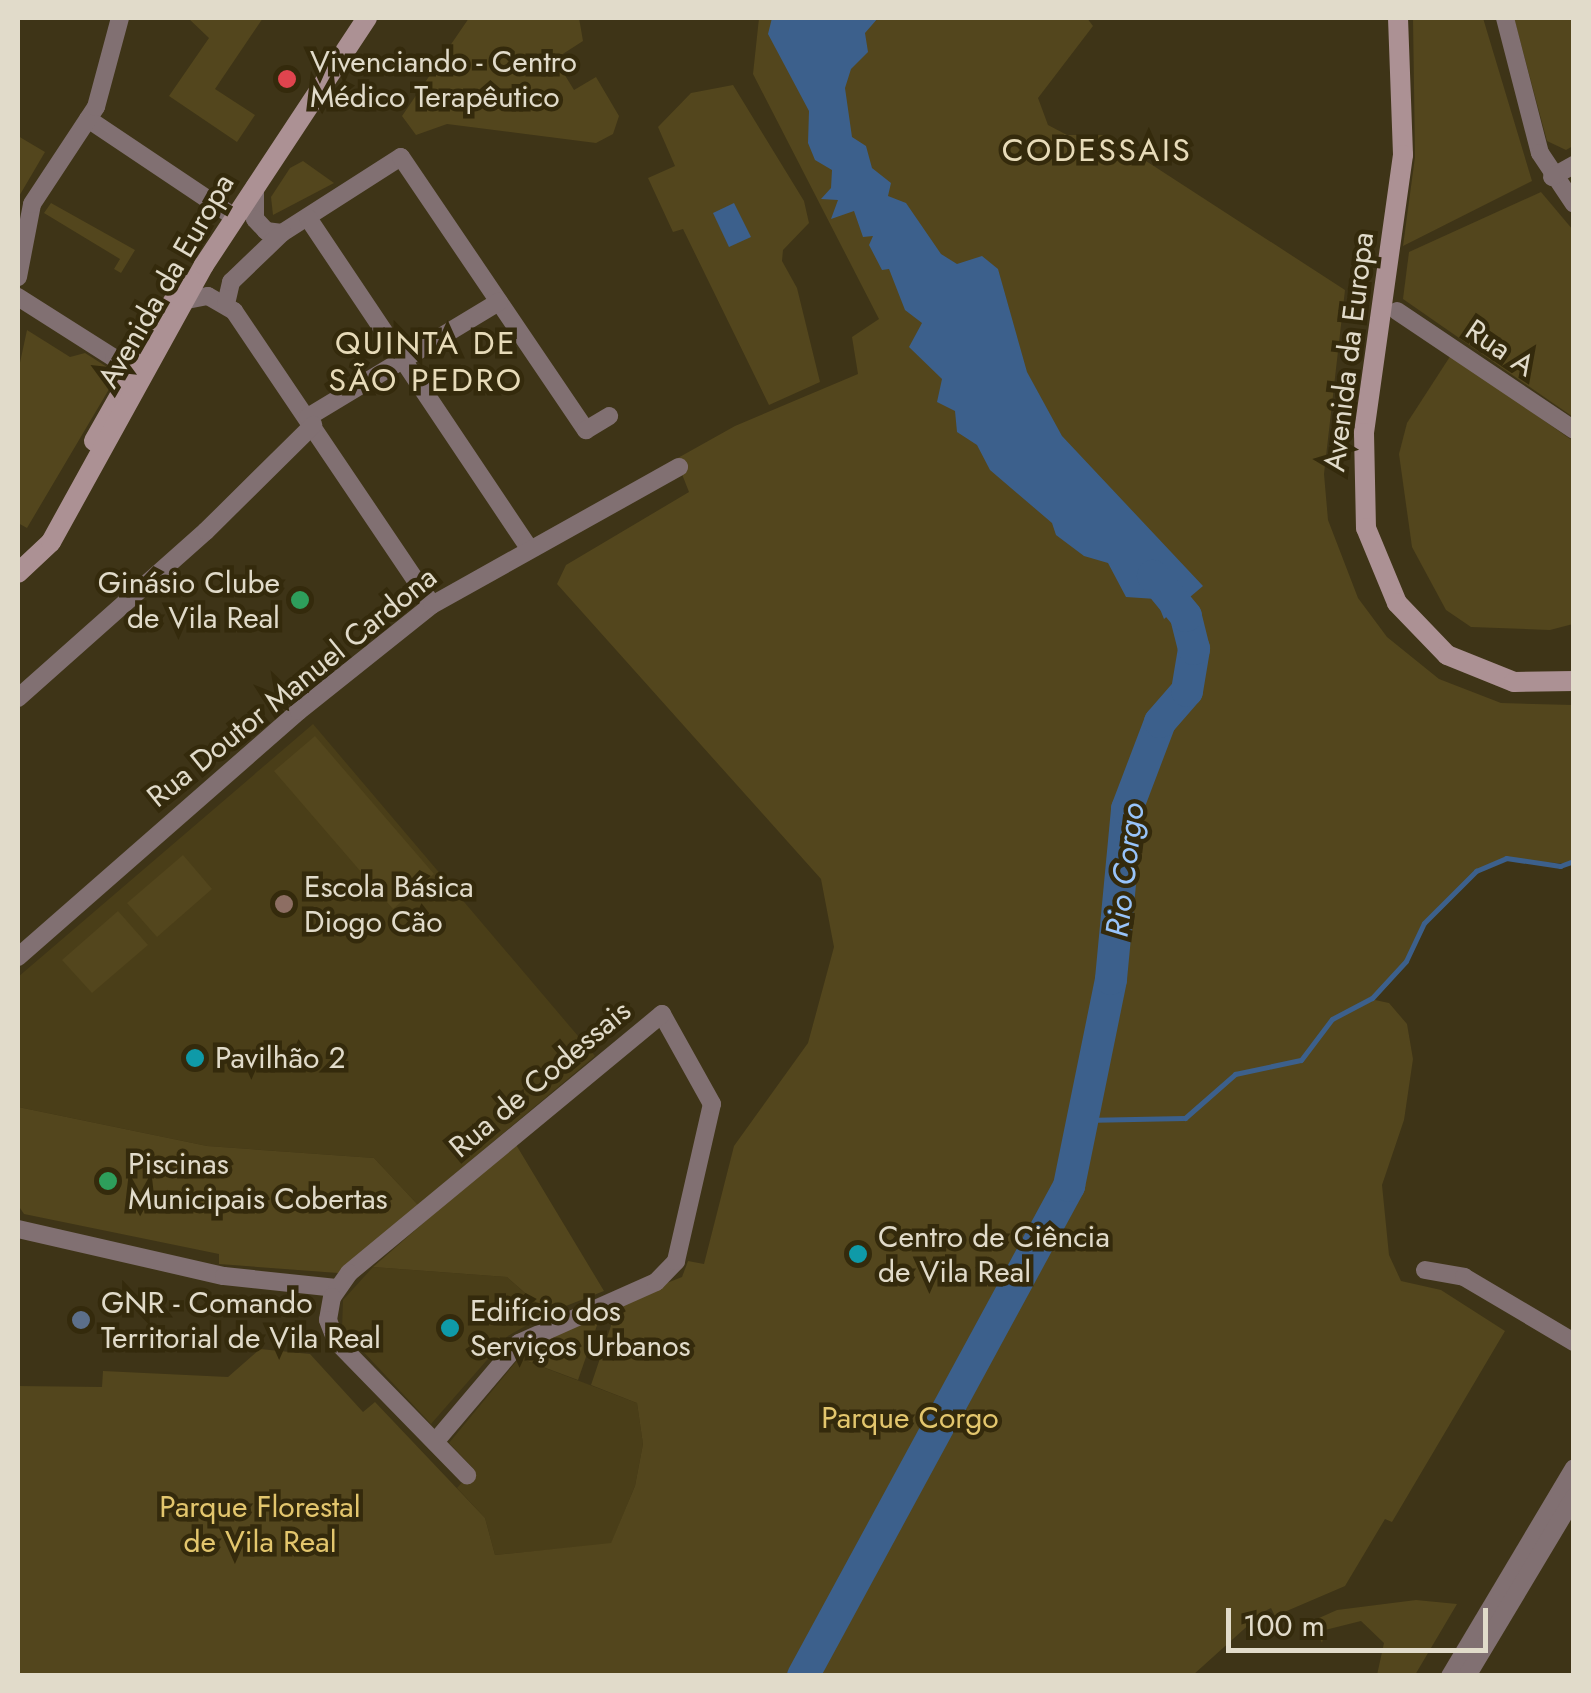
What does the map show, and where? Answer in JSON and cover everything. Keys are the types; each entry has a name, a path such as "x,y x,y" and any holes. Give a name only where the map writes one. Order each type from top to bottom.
{"main road":[{"name":"Avenida da Europa","path":"18,559 41,532 135,362 227,212 355,18"},
{"name":"Avenida da Europa","path":"18,573 51,542 255,186 366,18"},
{"name":"Avenida da Europa","path":"1398,18 1403,155 1364,433 1366,528 1392,594 1437,648 1501,680 1574,681"}],"street":[{"path":"18,277 32,204 88,119 120,18"},
{"path":"1505,18 1536,142 1552,177 1574,204"},
{"path":"88,119 227,212"},
{"path":"226,304 231,282 282,234 400,157 586,430 609,416"},
{"path":"1552,177 1574,166"},
{"path":"255,186 255,219 266,231 282,234"},
{"path":"308,218 528,547"},
{"path":"187,300 208,296 226,304 310,421 432,605"},
{"path":"18,297 114,358 135,362"},
{"path":"18,698 206,531 310,421 500,302"},
{"name":"Rua A","path":"1397,312 1574,430"},
{"name":"Rua Doutor Manuel Cardona","path":"18,956 299,711 432,605 528,547 679,467"},
{"name":"Rua de Codessais","path":"336,1288 662,1014 712,1104 676,1262 656,1282 519,1343 435,1442"},
{"path":"18,1228 224,1276 336,1288 328,1308 332,1334 467,1475"},
{"path":"1425,1270 1464,1278 1574,1342"},
{"path":"1450,1676 1574,1468"},
{"path":"1467,1676 1574,1497"}],"shaded area":[{"name":"Escola Básica Diogo Cão","path":"313,724 595,1056 418,1205 374,1158 207,1146 18,1107 18,977"},
{"path":"373,1267 507,1277 548,1313 508,1336 431,1424 342,1329 343,1300"},
{"path":"519,1358 637,1403 643,1444 635,1486 611,1544 495,1555 485,1518 457,1488 474,1469 449,1443"}],"green space":[{"path":"188,18 263,18 215,89 255,115 237,142 169,96 209,38"},
{"path":"469,18 579,18 583,41 555,59 574,90 596,77 619,116 613,134 596,143 447,124 416,135 402,116"},
{"path":"759,18 1087,18 1093,26 1038,98 1048,125 1067,135 1106,135 1345,290 1324,474 1328,520 1358,598 1387,637 1439,679 1501,703 1573,705 1573,864 1507,860 1476,873 1426,924 1408,962 1375,1000 1389,1003 1407,1024 1413,1059 1404,1120 1382,1185 1389,1255 1401,1281 1441,1290 1505,1331 1392,1522 1385,1519 1345,1586 1275,1616 1271,1608 1263,1612 1193,1675 18,1675 18,1386 102,1387 103,1371 228,1377 260,1349 310,1354 363,1412 375,1402 485,1518 495,1555 611,1543 635,1486 643,1444 637,1403 591,1385 619,1302 682,1277 688,1261 704,1264 734,1146 808,1043 834,947 821,879 557,584 566,565 689,492 676,459 735,426 858,374 852,337 879,319 753,74"},
{"path":"1413,18 1483,18 1532,181 1403,246 1415,157"},
{"path":"1514,18 1573,18 1573,146 1566,150 1547,141"},
{"path":"733,85 804,201 809,223 783,250 782,261 797,288 820,382 769,405 683,229 673,232 648,178 675,166 658,127 691,93"},
{"path":"18,136 45,152 18,198"},
{"path":"303,161 334,183 273,215 271,197 290,168"},
{"path":"1541,192 1573,230 1573,417 1403,299 1409,252"},
{"path":"51,203 135,250 121,273 114,269 120,259 44,213"},
{"path":"27,330 70,357 85,353 118,374 27,528 18,523 18,372"},
{"path":"1451,355 1573,441 1573,624 1550,630 1471,627 1446,610 1412,547 1399,454 1407,423"},
{"path":"315,736 434,874 393,909 274,771"},
{"path":"183,855 212,889 157,937 127,903"},
{"path":"118,911 148,945 92,993 62,960"},
{"path":"18,1107 207,1146 374,1158 418,1205 338,1273 219,1264 219,1254 24,1214 18,1205"},
{"path":"515,1143 604,1291 548,1313 507,1277 373,1267"},
{"path":"603,1308 578,1380 519,1358 528,1347"},
{"path":"1416,1600 1457,1604 1415,1675 1377,1675 1384,1643 1361,1621 1325,1630 1322,1643 1317,1632 1319,1618 1337,1610"}],"water":[{"path":"772,18 878,18 865,33 868,52 851,69 845,88 852,137 866,146 872,168 891,183 888,196 906,203 941,254 957,264 982,256 998,269 1027,372 1062,436 1203,586 1164,619 1156,599 1126,597 1108,563 1084,556 1056,535 1052,523 990,470 977,445 957,432 955,411 937,402 942,379 909,347 922,323 905,310 889,269 882,270 869,245 873,236 863,237 854,211 831,219 838,200 821,199 831,188 832,170 815,160 808,143 809,111 768,34"},
{"path":"734,203 751,237 729,247 713,213"}],"waterway":[{"name":"Rio Corgo","path":"803,1676 1069,1186 1111,979 1127,809 1160,722 1187,691 1194,649 1186,616 1153,576"},
{"path":"1083,1120 1185,1118 1235,1074 1301,1060 1332,1019 1372,998 1406,961 1424,923 1476,871 1506,858 1560,866 1574,861"}],"place":[{"name":"Vivenciando - Centro Médico Terapêutico","path":"287,79"},
{"name":"Ginásio Clube de Vila Real","path":"300,600"},
{"name":"Escola Básica Diogo Cão","path":"284,904"},
{"name":"Pavilhão 2","path":"195,1058"},
{"name":"Piscinas Municipais Cobertas","path":"108,1181"},
{"name":"Centro de Ciência de Vila Real","path":"858,1254"},
{"name":"GNR - Comando Territorial de Vila Real","path":"81,1320"},
{"name":"Edifício dos Serviços Urbanos","path":"450,1328"}],"district":[{"name":"CODESSAIS","path":"1097,150"},
{"name":"QUINTA DE SÃO PEDRO","path":"426,362"}],"park label":[{"name":"Parque Corgo","path":"910,1418"},
{"name":"Parque Florestal de Vila Real","path":"260,1524"}]}
